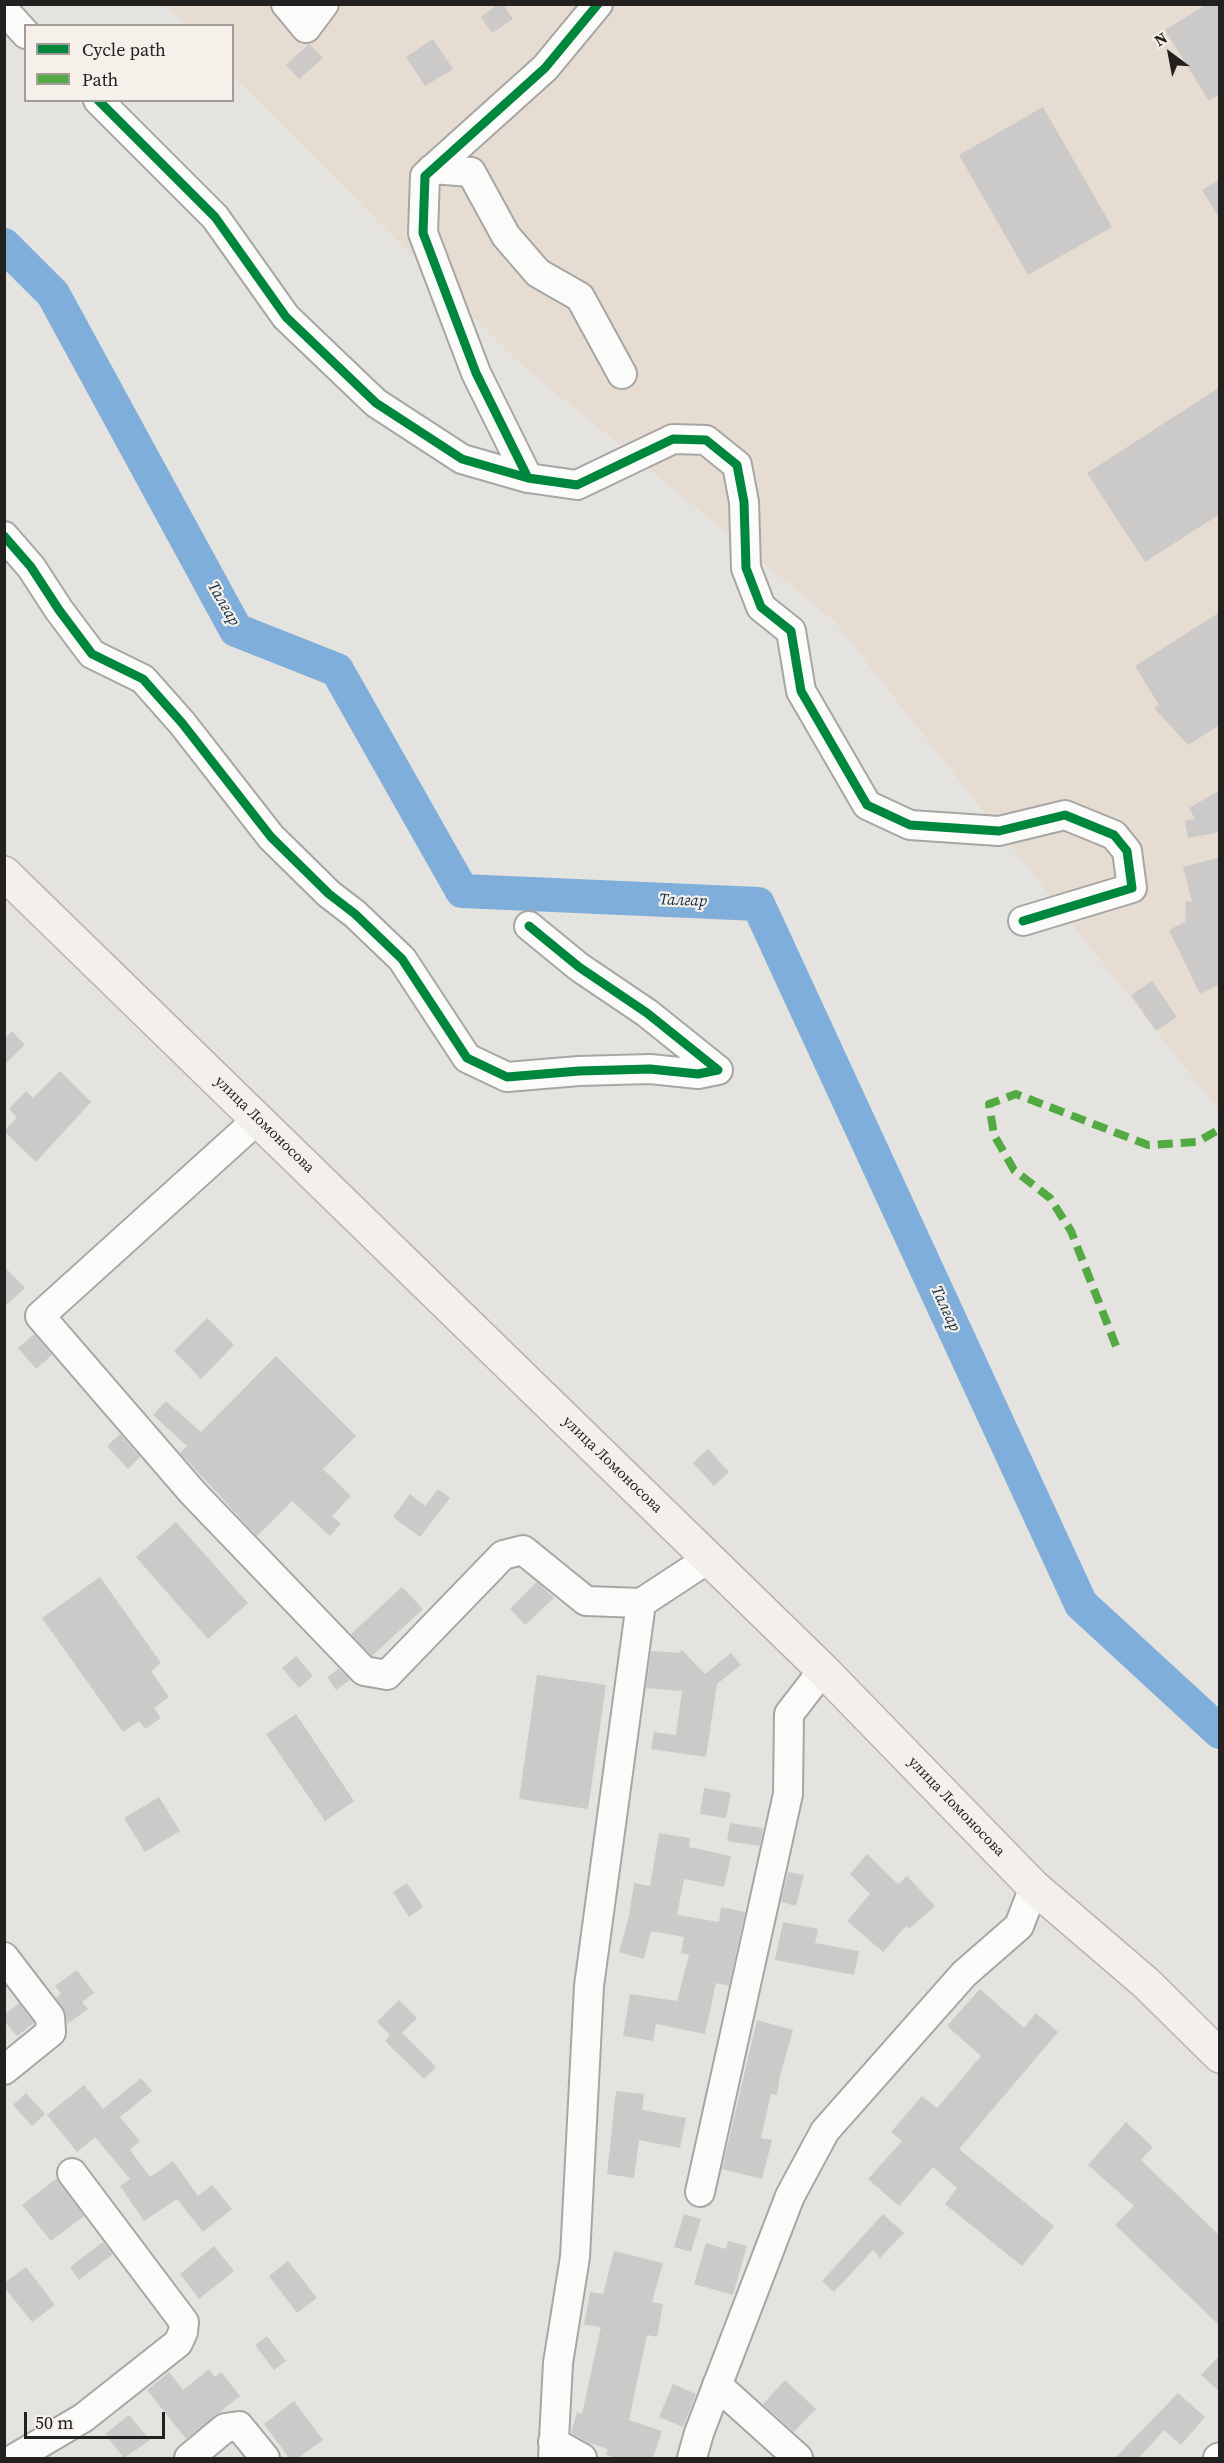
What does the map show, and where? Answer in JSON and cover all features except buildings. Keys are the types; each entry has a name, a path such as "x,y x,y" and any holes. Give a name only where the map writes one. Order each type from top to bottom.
{"main road":[{"name":"улица Ломоносова","path":"4,873 823,1670 1034,1887 1146,1983 1220,2056"}],"street":[{"path":"286,4 306,28 324,4"},
{"path":"528,478 476,373 423,232 425,176 545,68 598,4"},
{"path":"4,10 24,32"},
{"path":"100,102 215,217 286,317 376,403 462,459 528,478 576,485 673,439 706,440 737,465 744,502 746,568 761,607 791,631 801,691 867,805 910,825 999,831 1065,815 1114,835 1127,851 1132,888 1023,921"},
{"path":"432,170 471,172 506,236 538,273 580,297 622,374"},
{"path":"4,536 31,567 92,654 143,679 182,723 271,837 329,894 355,914 402,959 467,1058 507,1077 579,1071 650,1069 698,1074 718,1070 647,1013 579,967 529,926"},
{"path":"258,1119 40,1316 193,1493 364,1671 387,1675 503,1555 522,1550 586,1601 641,1603 708,1559"},
{"path":"582,2458 553,2450 558,2363 574,2257 590,1986 641,1603"},
{"path":"700,2192 788,1794 789,1714 823,1670"},
{"path":"692,2458 699,2433 790,2196 825,2131 964,1974 1019,1926 1034,1887"},
{"path":"4,1958 51,2017 51,2032 4,2070"},
{"path":"4,2445 15,2458 82,2418 178,2343 183,2332 184,2322 72,2173"},
{"path":"717,2385 798,2458"},
{"path":"189,2458 225,2428 239,2426 265,2458"}],"shaded area":[{"path":"165,5 1219,5 1219,1111 834,621 517,361 234,77 234,24 184,24"}],"waterway":[{"name":"Талғар","path":"4,245 53,294 236,630 337,670 462,891 758,904 1081,1604 1220,1732"}],"marked path":[{"path":"1116,1346 1071,1231 1050,1198 1014,1170 994,1135 989,1104 1016,1094 1148,1145 1197,1142 1220,1129"}],"cycle path":[{"path":"100,102 215,217 286,317 376,403 462,459 528,478 476,373 423,233 425,176 545,68 598,4"},
{"path":"528,478 577,485 673,439 706,440 737,465 744,502 746,568 761,607 791,631 801,691 867,805 910,825 999,831 1065,815 1114,835 1127,851 1132,888 1023,921"},
{"path":"4,536 31,567 92,654 143,679 182,723 271,837 329,894 355,914 402,959 467,1058 507,1077 579,1071 650,1069 698,1074 718,1070 647,1013 579,967 529,926"}]}
